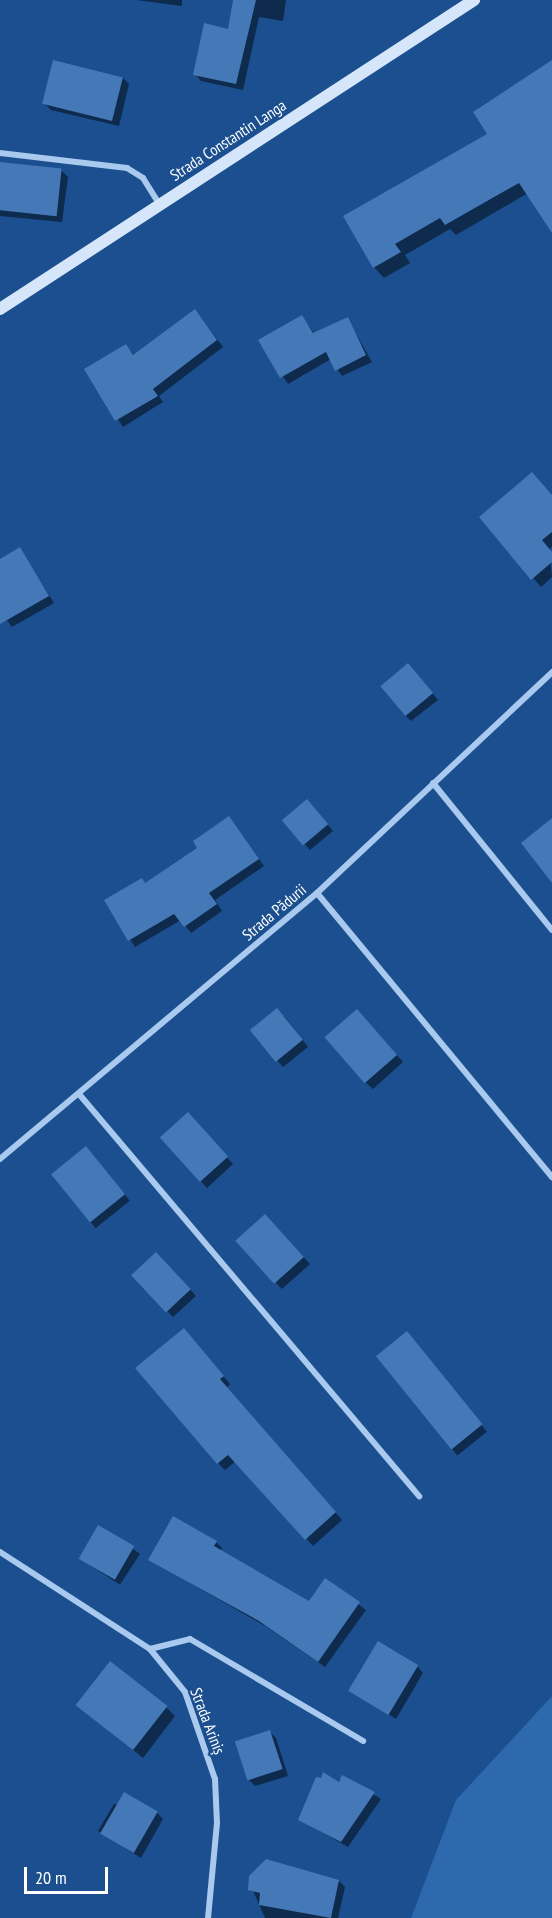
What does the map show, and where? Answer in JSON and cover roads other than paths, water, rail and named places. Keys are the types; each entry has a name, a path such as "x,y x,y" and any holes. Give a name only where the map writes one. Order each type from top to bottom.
{"main road":[{"name":"Strada Constantin Langa","path":"0,309 470,1"}],"street":[{"path":"0,153 127,168 143,178 159,204"},
{"name":"Strada Pădurii","path":"0,1159 317,893 552,672"},
{"path":"433,783 552,930"},
{"path":"317,893 552,1177"},
{"path":"79,1094 418,1496"},
{"name":"Strada Ariniș","path":"0,1552 150,1649 185,1692 215,1779 217,1823 208,1918"},
{"path":"150,1649 190,1639 363,1742"}]}
